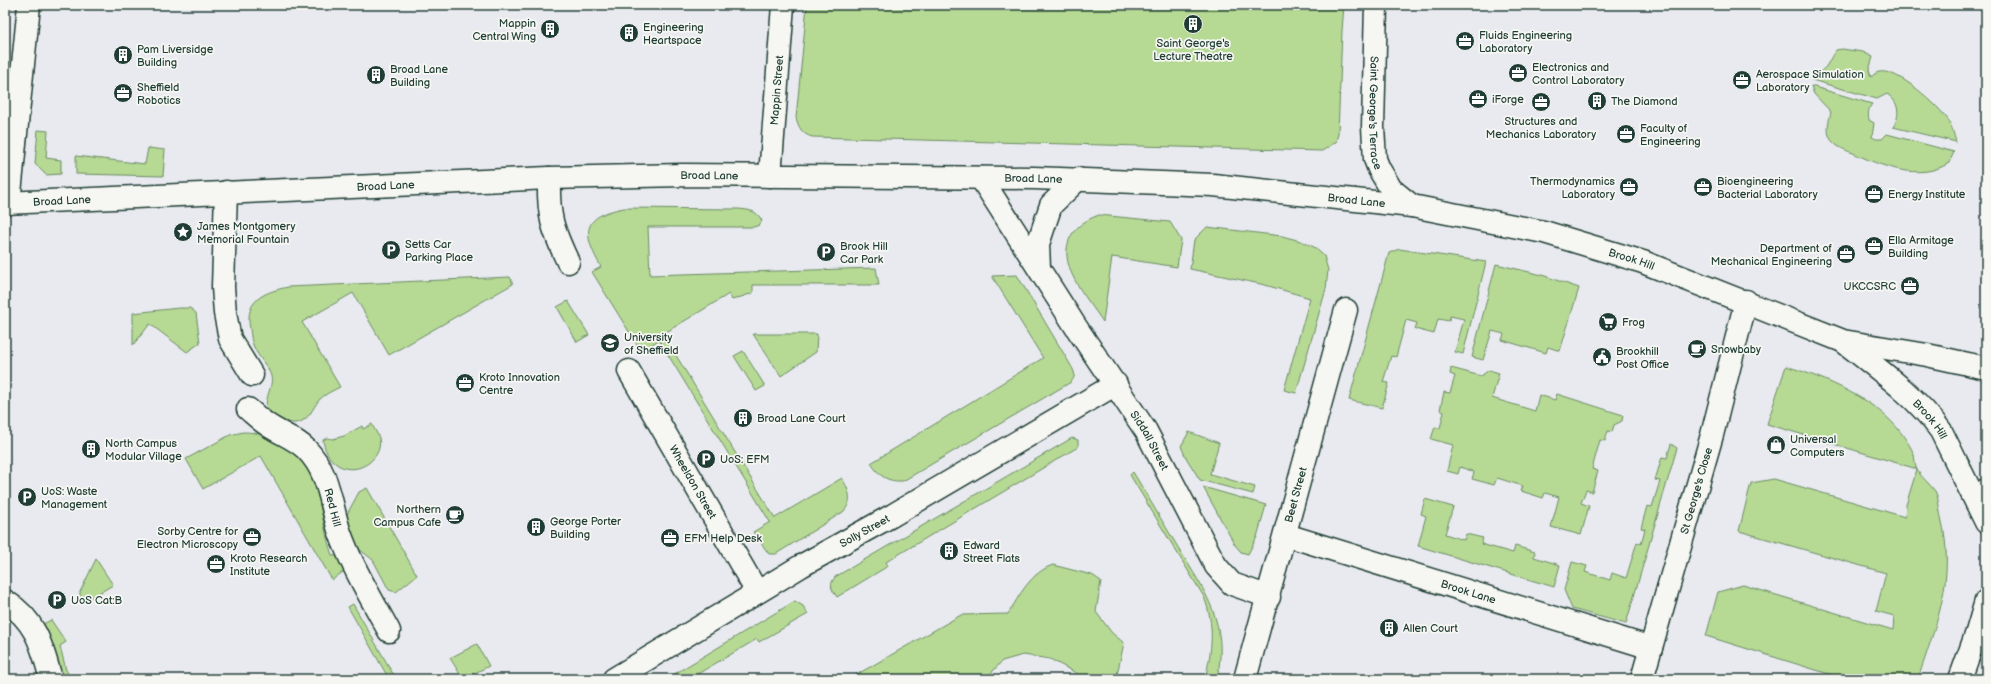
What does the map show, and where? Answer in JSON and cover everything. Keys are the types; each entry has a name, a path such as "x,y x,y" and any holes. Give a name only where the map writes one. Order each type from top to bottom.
{"main road":[{"path":"7,203 29,5"},
{"name":"Mappin Street","path":"770,176 783,5"},
{"name":"Saint George's Terrace","path":"1376,5 1373,127 1375,159 1379,170 1391,189 1412,206"},
{"name":"Broad Lane","path":"7,203 549,178 770,176 1078,179 1213,185 1412,206"},
{"path":"549,178 548,204 553,230 568,262"},
{"name":"Siddall Street","path":"981,178 1076,327 1116,384 1146,431 1216,566 1232,584 1269,597"},
{"name":"Siddall Street","path":"1039,268 1038,244 1051,205 1078,179"},
{"path":"226,192 223,288 225,313 230,339 252,375"},
{"name":"Brook Hill","path":"1412,206 1544,232 1643,262 1746,301 1843,341 1927,355 1986,368"},
{"name":"St George's Close","path":"1642,679 1712,435 1746,301"},
{"name":"Beet Street","path":"1246,679 1346,310"},
{"name":"Brook Hill","path":"1843,341 1901,388 1931,417 1941,430 1986,522"},
{"name":"Wheeldon Street","path":"629,371 757,592"},
{"name":"Solly Street","path":"614,679 804,564 893,515 1116,384"},
{"name":"Red Hill","path":"248,409 265,424 288,436 306,449 321,471 332,498 339,530 364,584 389,631"},
{"path":"1986,490 1986,514"},
{"name":"Brook Lane","path":"1286,535 1651,648"},
{"path":"5,601 22,612 32,625 44,653 51,679"},
{"path":"1960,679 1977,632 1986,601"}],"green space":[{"path":"807,5 1344,5 1338,134 1336,142 1322,151 812,137 801,130 796,118"},
{"path":"1842,49 1863,52 1873,57 1869,70 1871,77 1878,72 1887,72 1897,76 1917,89 1944,114 1952,128 1956,142 1893,127 1896,122 1898,109 1894,101 1887,94 1877,99 1812,80 1825,67 1836,50"},
{"path":"1811,86 1872,104 1868,113 1869,120 1874,123 1872,137 1882,139 1887,134 1954,152 1949,163 1938,169 1913,172 1876,163 1840,147 1832,141 1828,132 1831,112 1814,94"},
{"path":"38,130 48,131 46,158 61,160 61,174 46,175 35,164"},
{"path":"148,148 165,150 163,176 76,174 76,156 145,164"},
{"path":"624,208 742,209 755,213 762,221 759,225 754,227 648,227 650,275 876,268 879,285 753,285 753,293 732,300 729,294 663,334 775,518 842,478 845,482 849,500 843,512 776,554 769,554 753,532 770,522 659,340 641,351 592,272 601,267 591,245 589,228 593,221 600,216 610,211"},
{"path":"1099,215 1170,222 1181,240 1177,267 1112,257 1103,322 1081,291 1070,268 1067,257 1068,245 1072,234 1084,222"},
{"path":"1207,227 1282,236 1301,241 1314,247 1324,256 1328,270 1326,289 1296,393 1284,390 1310,298 1265,285 1190,269 1194,240"},
{"path":"1399,249 1486,262 1463,354 1455,352 1464,319 1450,316 1449,321 1438,319 1434,334 1415,329 1417,323 1406,320 1396,357 1391,356 1383,382 1389,383 1382,408 1349,400 1389,253"},
{"path":"1496,264 1542,275 1579,288 1560,351 1548,347 1546,353 1502,340 1504,334 1492,331 1483,360 1472,357"},
{"path":"1017,275 1073,369 1073,380 903,481 888,479 880,475 871,463 1043,358 992,276"},
{"path":"510,277 513,284 389,355 353,293 302,322 340,387 321,398 310,414 300,422 285,422 269,412 266,403 271,385 271,376 253,345 249,319 253,304 264,295 288,287"},
{"path":"568,301 589,335 577,342 557,307"},
{"path":"190,308 196,313 200,343 187,352 150,324 133,345 133,313"},
{"path":"753,334 817,334 816,352 781,376"},
{"path":"743,351 765,386 756,391 734,356"},
{"path":"1786,366 1834,384 1865,401 1879,411 1892,422 1907,441 1914,455 1917,469 1767,424"},
{"path":"1451,368 1481,376 1489,370 1499,373 1492,398 1535,411 1539,395 1555,400 1557,394 1623,415 1622,421 1614,425 1612,432 1608,431 1605,441 1600,440 1592,469 1598,471 1592,492 1586,490 1581,503 1589,506 1581,535 1551,527 1559,497 1545,493 1543,498 1521,491 1523,486 1497,478 1494,485 1472,479 1474,472 1460,467 1458,474 1447,471 1453,445 1431,439 1435,427 1440,428 1444,412 1440,410 1444,392 1450,393 1455,376 1450,374"},
{"path":"372,424 379,438 379,446 377,454 371,461 364,466 347,469 338,465 330,458 325,449 323,440 327,438 333,439 344,436 362,426 363,429"},
{"path":"243,432 272,438 295,453 305,464 317,493 332,555 338,557 347,569 332,580 261,456 203,489 186,459 230,435"},
{"path":"1189,432 1219,443 1210,474 1255,487 1253,494 1200,480 1185,456 1181,446"},
{"path":"1072,438 1078,440 1078,447 886,562 888,566 837,597 831,585 835,577"},
{"path":"1671,444 1677,448 1626,624 1572,609 1564,590 1572,562 1587,566 1585,572 1610,580 1612,573 1626,578 1637,542 1641,544 1645,529 1641,528 1647,506 1652,507 1660,481 1655,480 1662,457 1667,458"},
{"path":"1917,470 1933,488 1938,500 1945,539 1946,560 1945,580 1938,619 1918,679 1845,679 1706,636 1718,592 1743,585 1893,630 1894,616 1876,611 1886,573 1739,531 1751,483 1774,479 1905,517 1906,505"},
{"path":"1133,472 1198,580 1213,610 1220,642 1220,659 1217,679 1205,679 1211,648 1211,628 1210,618 1204,597 1130,475"},
{"path":"1203,487 1266,505 1257,537 1248,554 1241,552 1235,545"},
{"path":"367,488 417,575 396,592 389,590 373,560 354,545 346,516 359,492"},
{"path":"1425,499 1453,507 1445,534 1464,540 1466,534 1483,538 1481,544 1513,553 1515,546 1535,552 1534,557 1560,565 1554,587 1418,546 1426,516 1421,514"},
{"path":"96,559 113,585 83,602 80,597 80,592"},
{"path":"1053,565 1092,575 1101,581 1096,612 1112,633 1124,643 1116,679 1087,679 1050,659 1023,655 1002,661 986,679 849,679 961,615 1008,614 1026,585 1038,573"},
{"path":"795,601 803,606 808,614 759,642 757,639 689,679 666,679"},
{"path":"353,604 396,679 389,679 348,607"},
{"path":"51,620 66,642 60,646 66,670 72,679 57,679 41,625"},
{"path":"477,644 489,666 463,679 450,658"}],"place":[{"name":"Saint George's Lecture Theatre","path":"1193,24"},
{"name":"Mappin Central Wing","path":"550,29"},
{"name":"Engineering Heartspace","path":"629,33"},
{"name":"Fluids Engineering Laboratory","path":"1465,41"},
{"name":"Pam Liversidge Building","path":"123,55"},
{"name":"Electronics and Control Laboratory","path":"1518,73"},
{"name":"Broad Lane Building","path":"376,75"},
{"name":"Aerospace Simulation Laboratory","path":"1742,80"},
{"name":"Sheffield Robotics","path":"123,93"},
{"name":"iForge","path":"1478,99"},
{"name":"The Diamond","path":"1597,101"},
{"name":"Structures and Mechanics Laboratory","path":"1541,102"},
{"name":"Faculty of Engineering","path":"1626,134"},
{"name":"Thermodynamics Laboratory","path":"1629,187"},
{"name":"Bioengineering Bacterial Laboratory","path":"1703,187"},
{"name":"Energy Institute","path":"1874,194"},
{"name":"James Montgomery Memorial Fountain","path":"183,232"},
{"name":"Ella Armitage Building","path":"1874,246"},
{"name":"Setts Car Parking Place","path":"391,250"},
{"name":"Brook Hill Car Park","path":"826,252"},
{"name":"Department of Mechanical Engineering","path":"1846,254"},
{"name":"UKCCSRC","path":"1910,286"},
{"name":"Frog","path":"1608,322"},
{"name":"University of Sheffield","path":"610,343"},
{"name":"Snowbaby","path":"1697,349"},
{"name":"Brookhill Post Office","path":"1602,357"},
{"name":"Kroto Innovation Centre","path":"465,383"},
{"name":"Broad Lane Court","path":"743,418"},
{"name":"Universal Computers","path":"1776,445"},
{"name":"North Campus Modular Village","path":"91,449"},
{"name":"UoS: EFM","path":"706,459"},
{"name":"UoS: Waste Management","path":"27,497"},
{"name":"Northern Campus Cafe","path":"455,515"},
{"name":"George Porter Building","path":"536,527"},
{"name":"Sorby Centre for Electron Microscopy","path":"252,537"},
{"name":"EFM Help Desk","path":"670,538"},
{"name":"Edward Street Flats","path":"949,551"},
{"name":"Kroto Research Institute","path":"216,564"},
{"name":"UoS Cat:B","path":"57,600"},
{"name":"Allen Court","path":"1389,628"}]}
